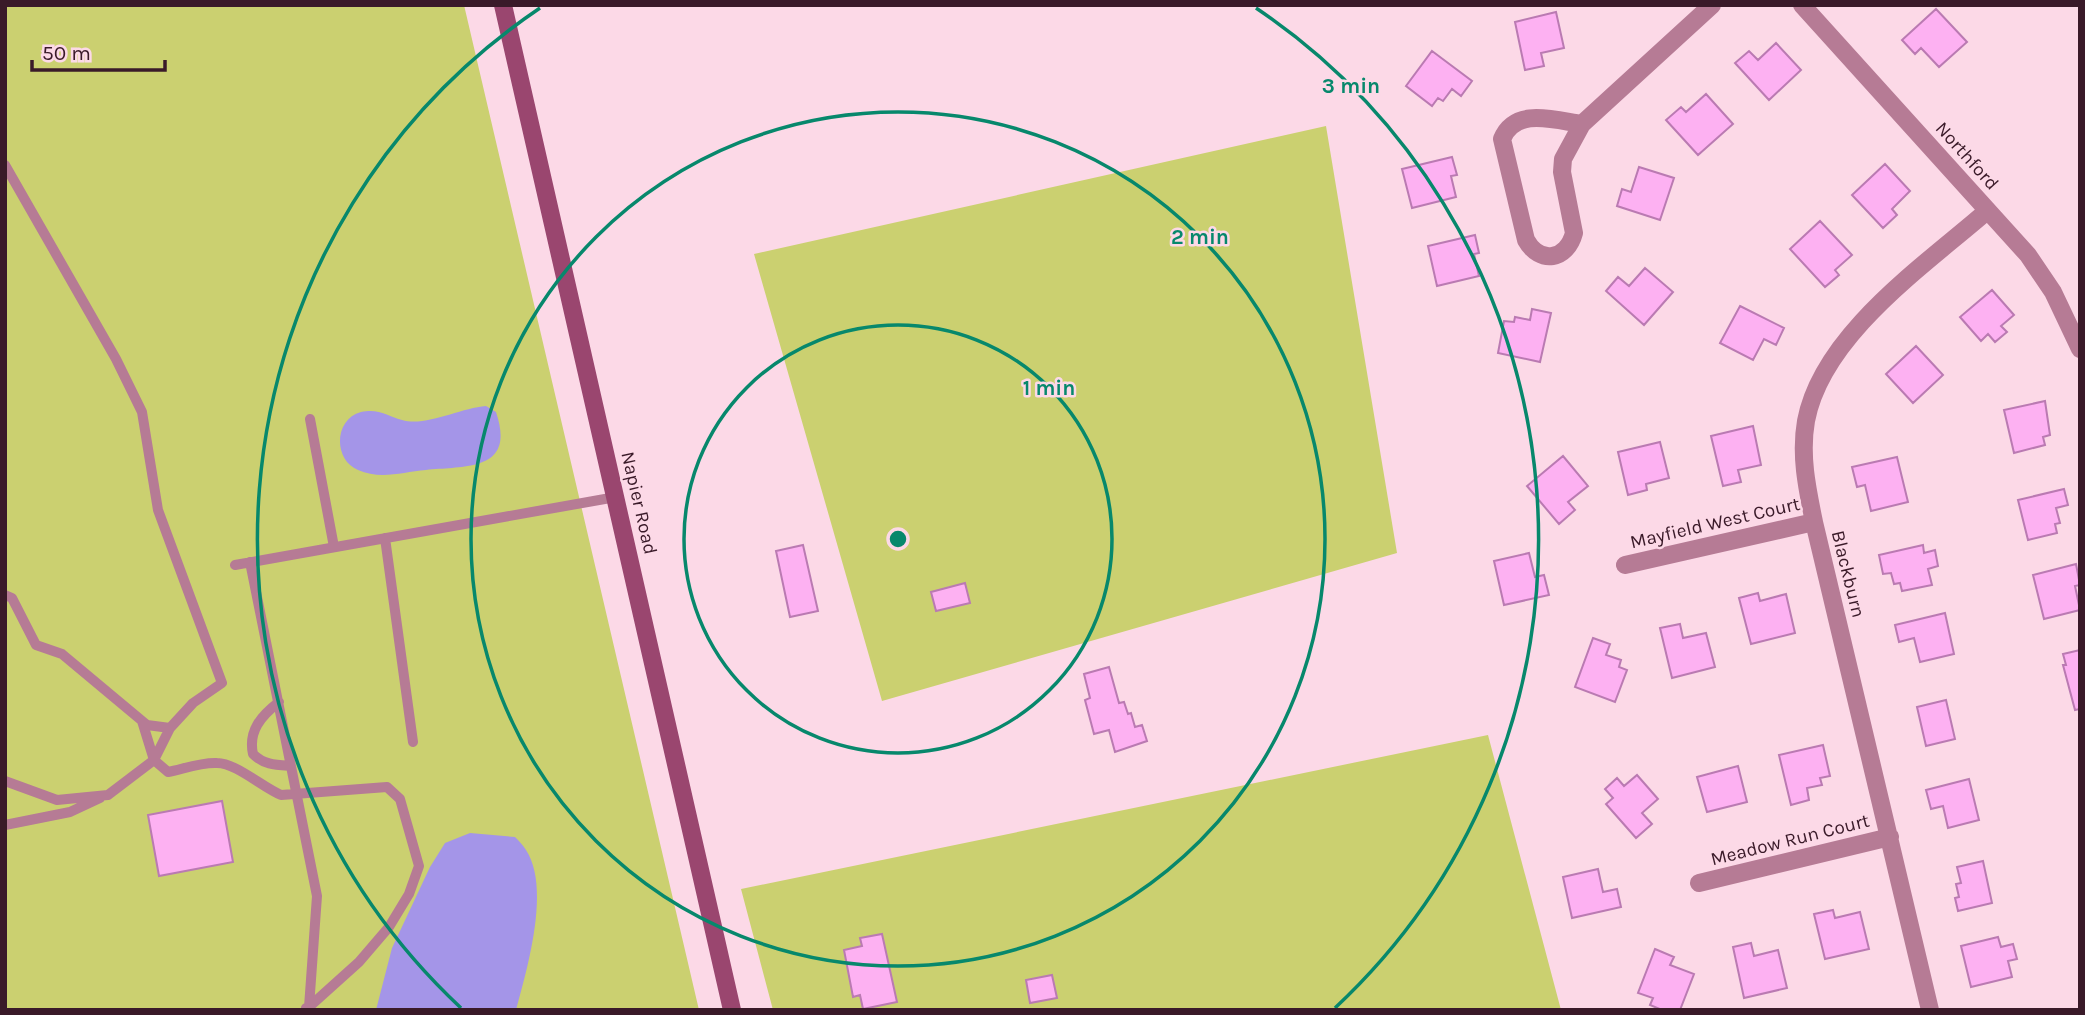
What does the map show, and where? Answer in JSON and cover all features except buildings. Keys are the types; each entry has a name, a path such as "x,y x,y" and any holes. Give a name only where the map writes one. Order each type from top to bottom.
{"street":[{"name":"Napier Road","path":"503,5 732,1010"},
{"path":"1582,124 1540,118 1522,119 1513,122 1502,139 1526,240 1529,246 1551,257 1559,255 1572,243 1574,233 1562,172 1563,159 1582,124 1712,5"},
{"name":"Northford","path":"1802,5 2028,255 2053,292 2080,349"},
{"name":"Blackburn","path":"1930,1010 1814,522 1806,478 1804,447 1806,421 1820,382 1853,332 1871,310 1987,211"},
{"name":"Mayfield West Court","path":"1625,565 1814,522"},
{"name":"Meadow Run Court","path":"1699,883 1890,837"}],"lane":[{"path":"5,165 116,359 142,412 158,510 222,683 193,703 170,728 154,760 108,794 69,812 5,825"},
{"path":"310,419 334,547"},
{"path":"235,565 616,497"},
{"path":"385,538 413,742"},
{"path":"250,562 317,896 307,1009"},
{"path":"5,595 12,598 36,645 62,654 147,725 170,728"},
{"path":"279,702 264,713 256,726 251,738 253,754 272,765 291,766"},
{"path":"142,721 154,760 168,772 218,762 241,771 266,789 281,795 387,787 400,799 419,866 409,894 389,927 359,962 307,1009"},
{"path":"5,781 57,800 108,794"}],"green space":[{"path":"5,5 464,5 699,1010 5,1010"},
{"path":"1326,126 1397,553 882,701 754,254"},
{"path":"1488,735 1561,1010 773,1010 741,889"}],"shaded area":[{"path":"486,406 496,412 500,431 499,445 493,455 484,462 457,468 392,475 375,474 366,473 350,465 341,449 340,440 346,423 361,412 378,412 402,420 422,421"},
{"path":"470,833 515,837 526,850 533,866 537,885 537,907 531,951 516,1010 376,1010 392,948 430,867 445,843"}]}
